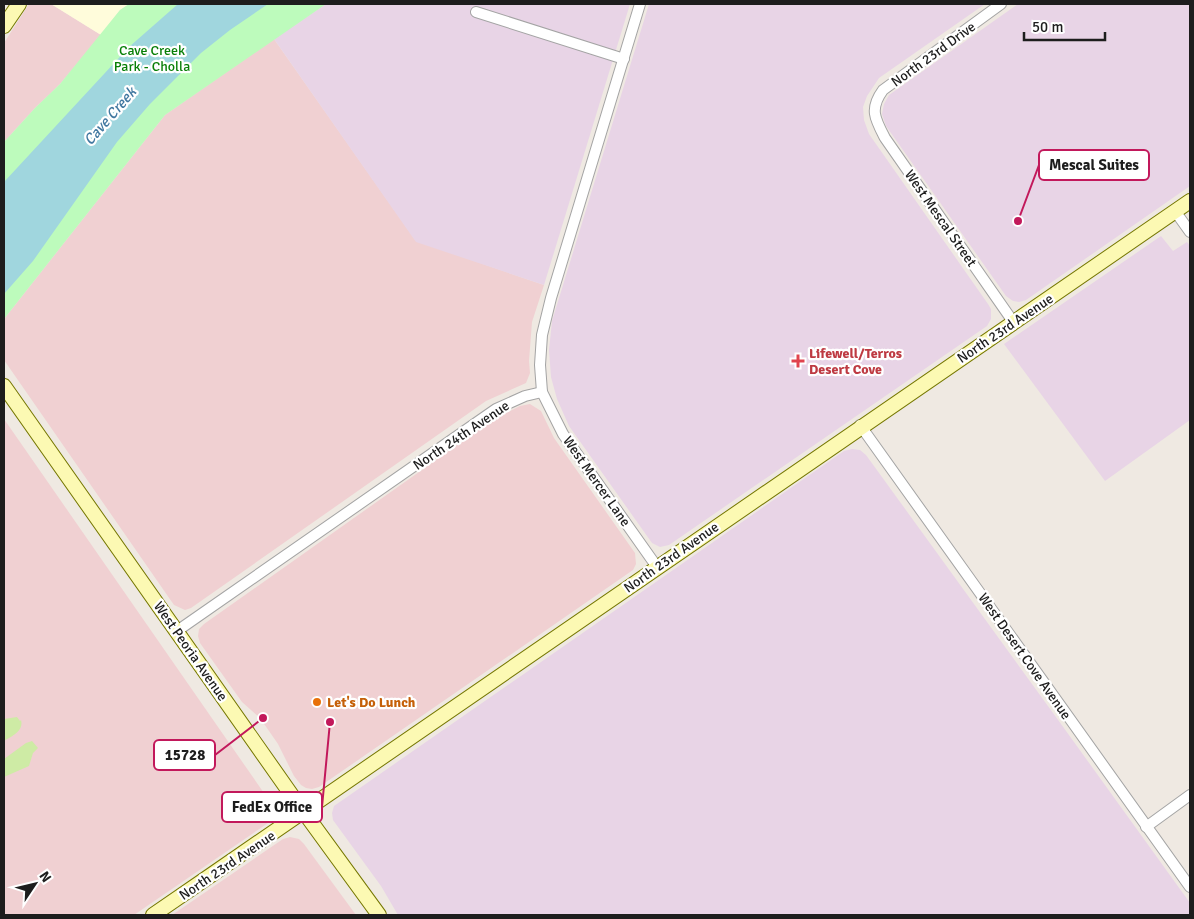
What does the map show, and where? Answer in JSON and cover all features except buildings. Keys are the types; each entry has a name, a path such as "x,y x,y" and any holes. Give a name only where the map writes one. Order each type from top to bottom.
{"street":[{"path":"4,26 18,4"},
{"path":"542,392 540,365 542,335 551,298 640,4"},
{"name":"North 23rd Drive","path":"874,111 876,99 888,86 1002,4"},
{"path":"476,12 624,59"},
{"name":"West Mescal Street","path":"874,111 884,138 1014,322"},
{"name":"North 23rd Avenue","path":"153,915 860,425 1190,201"},
{"path":"1175,211 1190,232"},
{"name":"West Peoria Avenue","path":"4,386 304,812 379,915"},
{"name":"West Mercer Lane","path":"542,392 563,434 657,567"},
{"name":"North 24th Avenue","path":"177,631 496,409 525,396 542,392"},
{"name":"West Desert Cove Avenue","path":"860,425 1190,887"},
{"path":"1146,827 1190,795"}],"shaded area":[{"path":"29,4 51,4 101,35 60,84 4,142 4,43"},
{"path":"51,4 129,4 120,10 101,35"},
{"path":"326,4 630,4 544,285 416,242 274,39"},
{"path":"649,4 985,4 879,78 867,96 863,107 864,120 869,134 991,309 991,319 987,326 669,545 660,547 652,543 569,426 557,399 551,377 549,350 552,321"},
{"path":"1018,4 1190,4 1190,186 1026,300 1019,302 1013,301 1006,296 886,126 882,114 884,104 889,95"},
{"path":"274,39 416,241 544,285 532,322 530,373 526,383 486,401 191,608 185,610 174,605 4,360 4,319 165,115"},
{"path":"1161,236 1173,251 1187,242 1190,246 1190,420 1105,481 1004,344"},
{"path":"530,404 541,411 554,438 635,553 636,564 633,570 319,787 306,788 294,776 278,744 260,718 242,702 200,643 199,629 494,419 520,406"},
{"path":"4,419 266,796 268,823 134,915 4,915"},
{"path":"860,450 866,455 1190,903 1190,915 398,915 381,886 333,820 334,806 844,451"},
{"path":"290,837 299,839 304,844 356,915 172,915 283,839"}],"green space":[{"name":"Cave Creek Park - Cholla","path":"129,4 326,4 165,115 4,319 4,142 60,84 120,10"},
{"path":"17,717 21,720 21,727 17,733 4,741 4,719"},
{"path":"32,741 38,748 33,753 29,766 4,777 4,759 26,743"}],"water":[{"name":"Cave Creek","path":"178,4 268,4 201,53 150,104 117,142 33,261 4,294 4,182 129,47"}],"place":[{"name":"Mescal Suites","path":"1018,221"},
{"name":"Lifewell/Terros Desert Cove","path":"798,361"},
{"name":"Let's Do Lunch","path":"317,702"},
{"name":"15728","path":"263,718"},
{"name":"FedEx Office","path":"330,722"}]}
